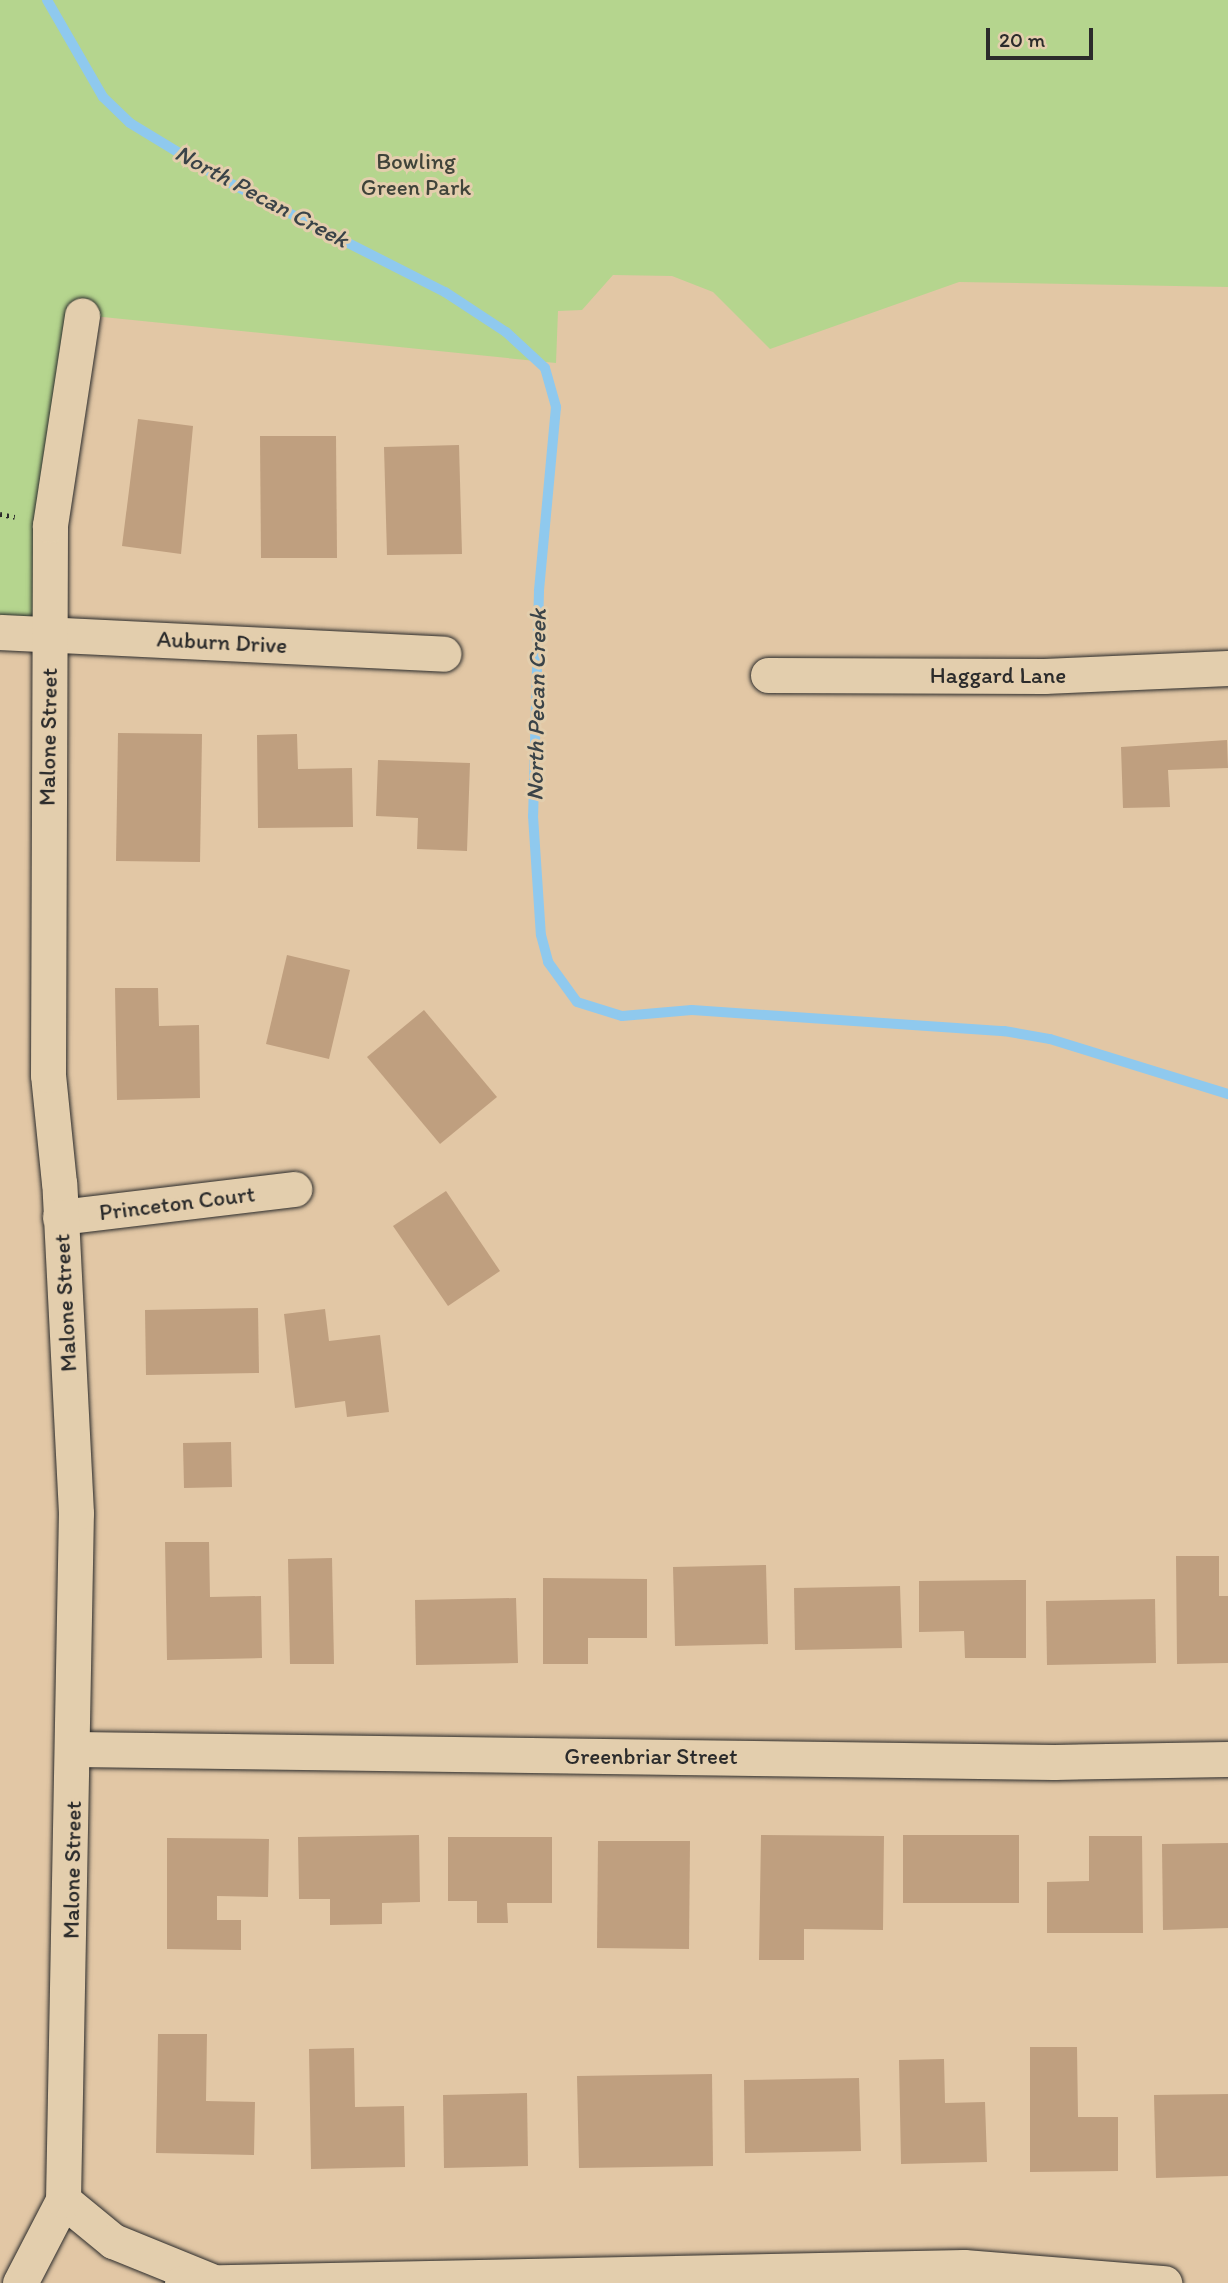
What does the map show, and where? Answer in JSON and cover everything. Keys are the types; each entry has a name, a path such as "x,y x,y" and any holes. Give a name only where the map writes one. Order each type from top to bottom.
{"street":[{"name":"Malone Street","path":"20,2283 63,2200 75,1749 76,1513 60,1217 47,1050 49,633 56,469 82,315"},
{"name":"Auburn Drive","path":"0,632 443,654"},
{"name":"Haggard Lane","path":"768,675 1044,677 1228,668"},
{"name":"Princeton Court","path":"60,1217 293,1189"},
{"name":"Greenbriar Street","path":"75,1749 1054,1762 1228,1759"},
{"path":"63,2200 113,2241 195,2281 715,2277 964,2267 1164,2283"}],"green space":[{"name":"Bowling Green Park","path":"0,0 1228,0 1228,287 959,282 770,349 713,292 672,276 613,275 582,310 558,311 556,363 83,315 49,633 0,632"}],"building":[{"path":"138,419 193,426 181,554 122,546"},
{"path":"260,436 336,436 337,558 261,558"},
{"path":"459,445 462,554 387,555 384,447"},
{"path":"118,733 202,734 200,862 116,861"},
{"path":"297,734 298,769 352,768 353,827 258,828 257,735"},
{"path":"1227,740 1228,768 1168,770 1170,807 1123,808 1121,747"},
{"path":"378,760 470,763 467,851 417,849 418,818 376,816"},
{"path":"287,955 350,970 329,1059 266,1044"},
{"path":"115,988 158,988 159,1026 199,1025 200,1098 117,1100"},
{"path":"424,1010 497,1097 440,1144 367,1057"},
{"path":"446,1191 500,1271 448,1306 393,1226"},
{"path":"258,1308 259,1373 146,1375 145,1310"},
{"path":"325,1309 329,1341 380,1335 389,1412 347,1417 345,1401 295,1408 284,1314"},
{"path":"231,1442 232,1487 184,1488 183,1443"},
{"path":"165,1542 209,1542 210,1597 261,1596 262,1658 167,1660"},
{"path":"1176,1556 1219,1556 1219,1596 1228,1596 1228,1663 1177,1664"},
{"path":"332,1558 334,1664 290,1664 288,1559"},
{"path":"766,1565 768,1644 675,1646 673,1567"},
{"path":"543,1578 647,1579 647,1638 588,1638 588,1664 543,1664"},
{"path":"1026,1580 1026,1658 965,1658 964,1631 919,1632 919,1581"},
{"path":"900,1586 902,1648 795,1650 794,1588"},
{"path":"516,1598 518,1663 416,1665 415,1600"},
{"path":"1155,1599 1156,1663 1047,1665 1046,1601"},
{"path":"419,1835 420,1902 382,1903 382,1924 330,1925 330,1899 299,1899 298,1837"},
{"path":"761,1835 884,1836 883,1930 804,1929 804,1960 759,1960"},
{"path":"903,1835 1019,1835 1019,1903 903,1903"},
{"path":"1089,1836 1142,1836 1143,1933 1047,1933 1047,1882 1089,1881"},
{"path":"448,1837 552,1837 552,1903 507,1903 508,1923 477,1923 477,1901 448,1901"},
{"path":"167,1838 269,1839 268,1897 217,1896 217,1920 241,1920 241,1950 167,1949"},
{"path":"598,1841 690,1841 689,1949 597,1948"},
{"path":"1228,1843 1228,1928 1163,1930 1162,1844"},
{"path":"158,2034 207,2034 206,2101 255,2102 254,2155 156,2153"},
{"path":"1030,2047 1077,2047 1078,2117 1118,2117 1118,2171 1030,2172"},
{"path":"354,2048 355,2107 404,2106 405,2167 311,2169 309,2049"},
{"path":"944,2059 945,2103 985,2102 987,2162 901,2164 899,2060"},
{"path":"712,2074 713,2166 579,2168 577,2076"},
{"path":"859,2078 861,2151 745,2153 744,2080"},
{"path":"527,2093 528,2166 444,2168 443,2095"},
{"path":"1228,2094 1228,2176 1156,2178 1154,2095"}],"waterway":[{"name":"North Pecan Creek","path":"47,0 103,97 130,123 222,179 445,292 506,332 545,368 556,407 539,591 533,816 541,935 548,962 577,1002 622,1016 692,1010 1004,1031 1050,1039 1228,1094"}]}
